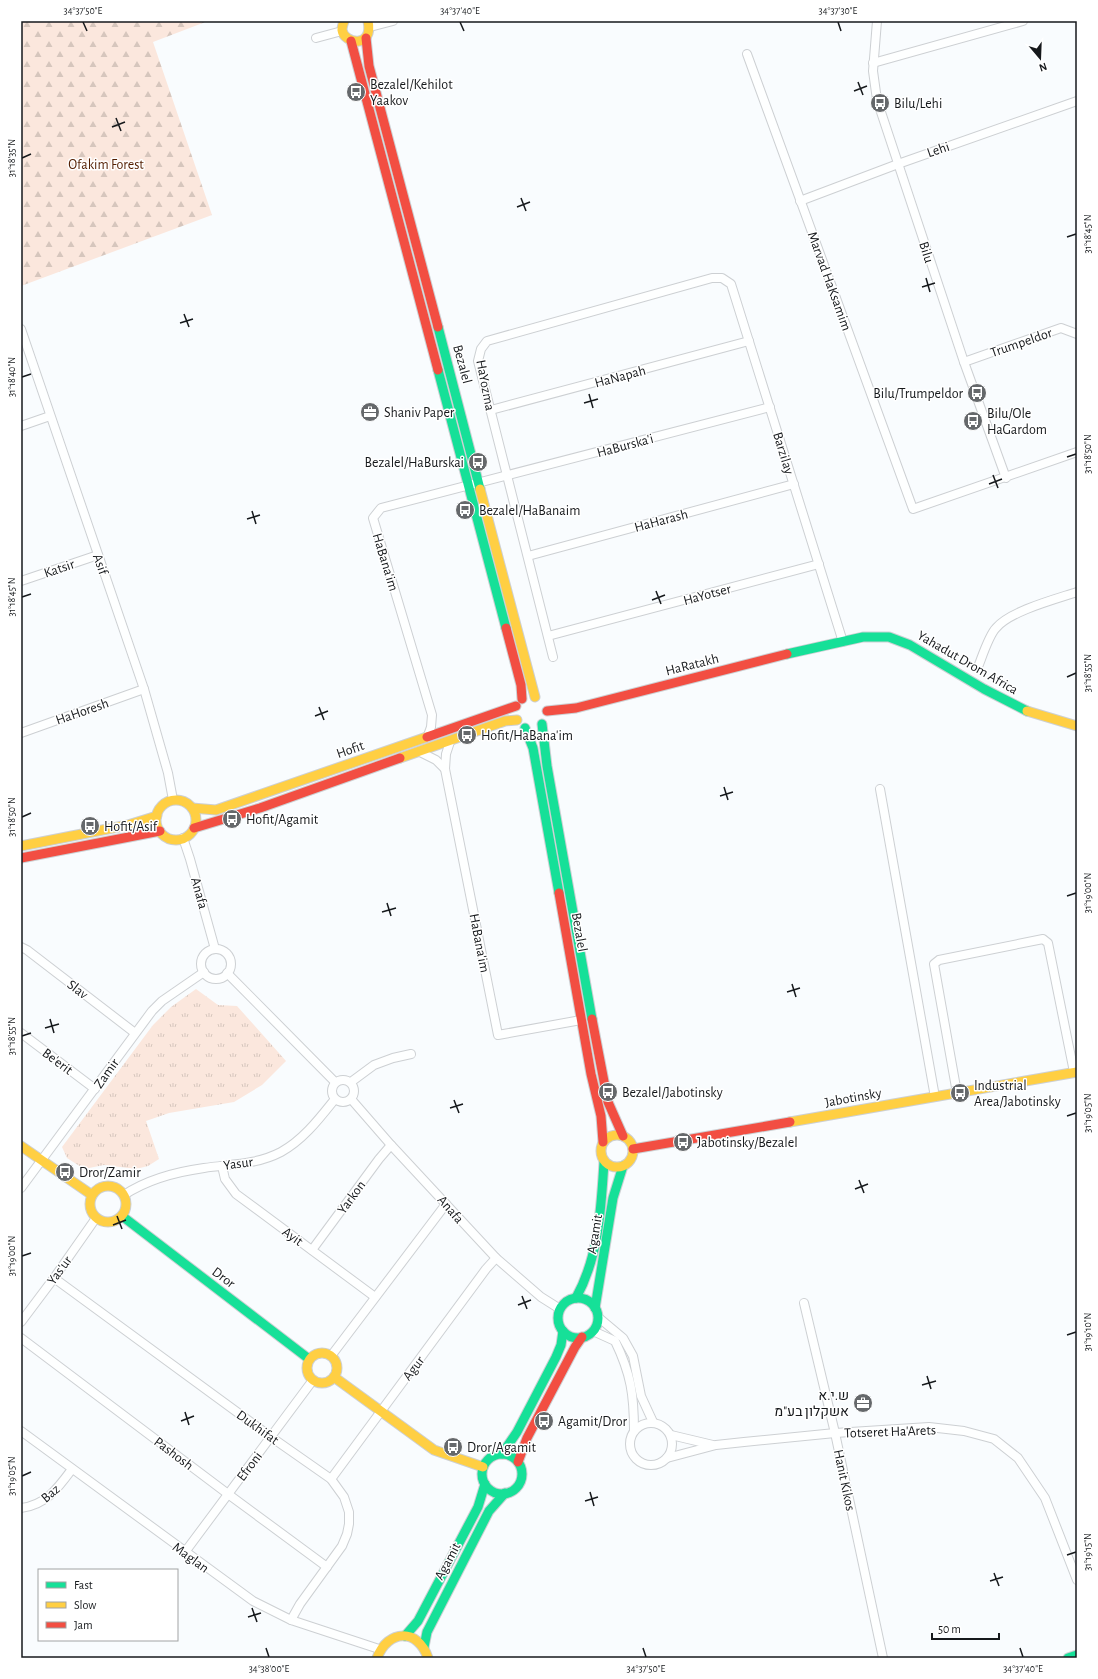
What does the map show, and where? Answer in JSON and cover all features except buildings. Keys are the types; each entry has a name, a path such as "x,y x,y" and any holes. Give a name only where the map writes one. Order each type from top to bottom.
{"street":[{"path":"344,21 342,32 345,37 351,41 359,42 366,38 369,34 369,24 393,21"},
{"name":"Bilu","path":"877,21 873,63 877,100 964,362 1006,478"},
{"path":"873,63 1023,21"},
{"path":"316,38 342,32"},
{"name":"Bezalel","path":"366,38 369,66 535,697"},
{"name":"Bezalel","path":"351,41 518,669 521,685 519,703"},
{"name":"Marvad HaKsamim","path":"747,54 913,508 1006,478"},
{"name":"Lehi","path":"800,201 898,164 1077,101"},
{"name":"Barzilay","path":"712,278 722,278 731,284 843,642"},
{"name":"HaYozma","path":"553,657 478,361 481,349 487,341 712,278"},
{"name":"Trumpeldor","path":"964,362 1061,328 1077,334"},
{"name":"Asif","path":"21,329 144,689 168,773 173,800"},
{"name":"HaNapah","path":"491,410 749,341"},
{"name":"HaBurska'i","path":"479,483 770,407"},
{"path":"21,426 50,416"},
{"path":"1006,478 1077,452"},
{"name":"HaBana'im","path":"427,738 431,727 432,716 373,518 381,508 479,483"},
{"name":"HaHarash","path":"528,556 794,484"},
{"name":"Katsir","path":"21,581 98,555"},
{"name":"HaYotser","path":"548,636 819,564"},
{"path":"978,667 996,628 1007,619 1030,608 1077,592"},
{"name":"Yahadut Drom Africa","path":"843,642 863,637 876,636 900,640 1004,700 1038,715 1077,726"},
{"name":"HaRatakh","path":"547,711 576,708 788,654 843,642"},
{"name":"HaHoresh","path":"21,733 144,689"},
{"path":"529,697 535,697 543,702 547,711 546,718 542,724 534,728 525,728 517,720 515,713 519,703 529,697"},
{"name":"Hofit","path":"192,808 216,810 427,738 519,703"},
{"path":"432,716 439,725 448,730"},
{"name":"Hofit","path":"194,828 260,808 506,721 517,720"},
{"name":"Bezalel","path":"542,724 547,766 602,1074 608,1102 623,1136"},
{"name":"Bezalel","path":"525,728 533,748 581,1020 591,1074 601,1116 603,1142"},
{"name":"HaBana'im","path":"450,742 446,754 445,768 498,1035 581,1020"},
{"path":"420,752 436,760 445,768"},
{"path":"880,789 935,1097"},
{"path":"173,800 184,802 192,808 196,818 192,832 183,838 170,839 160,831 157,816 163,806 173,800"},
{"path":"21,846 128,825 157,816"},
{"path":"21,858 160,831"},
{"name":"Anafa","path":"183,838 215,949"},
{"path":"957,1093 934,964 939,960 1042,939 1048,943 1076,1072"},
{"name":"Slav","path":"21,947 135,1033"},
{"path":"215,949 225,951 231,964 227,973 220,978 207,975 201,964 204,955 215,949"},
{"name":"Zamir","path":"21,1188 152,1011 162,1001 204,972"},
{"path":"227,973 335,1082"},
{"name":"Be'erit","path":"21,1033 95,1089"},
{"path":"351,1082 374,1065 393,1058 411,1054"},
{"name":"Jabotinsky","path":"633,1149 1076,1072"},
{"path":"342,1079 351,1082 355,1093 351,1099 342,1102 335,1100 332,1091 335,1082 342,1079"},
{"name":"Anafa","path":"351,1099 391,1145 496,1258 541,1297 560,1309"},
{"name":"Yasur","path":"124,1195 144,1183 162,1176 204,1168 251,1163 282,1151 297,1141 313,1126 335,1100"},
{"path":"614,1135 623,1136 630,1141 633,1149 631,1160 623,1166 614,1168 604,1162 600,1152 603,1142 608,1138 614,1135"},
{"name":"Yarkon","path":"312,1250 391,1145"},
{"path":"21,1146 92,1195"},
{"name":"Agamit","path":"576,1298 587,1278 592,1258 600,1215 604,1162"},
{"name":"Ayit","path":"222,1166 225,1180 236,1194 375,1297"},
{"name":"Agamit","path":"595,1308 610,1224 613,1198 623,1166"},
{"path":"108,1186 117,1188 124,1195 126,1203 122,1216 109,1222 96,1218 90,1207 92,1195 98,1188 108,1186"},
{"path":"331,1356 446,1204"},
{"name":"Dror","path":"122,1216 309,1359"},
{"name":"Yas'ur","path":"21,1322 96,1218"},
{"name":"Agur","path":"331,1479 486,1269 496,1258"},
{"name":"Dukhifat","path":"54,1278 271,1437 331,1479 344,1497 349,1512 349,1524 342,1546 300,1604 291,1620"},
{"path":"518,1462 534,1424 575,1346 582,1337 593,1331 596,1326 598,1317 595,1308 585,1299 576,1298 567,1302 560,1309 558,1320 563,1331 572,1337 582,1337"},
{"name":"Hanit Kikos","path":"804,1303 835,1433 883,1658"},
{"path":"598,1317 623,1338 633,1356 641,1396 653,1422"},
{"path":"502,1454 513,1458 518,1462 521,1472 519,1483 511,1491 506,1493 491,1491 485,1484 482,1476 483,1467 490,1458 502,1454 517,1432 556,1357 563,1331"},
{"path":"593,1331 615,1341 624,1358 634,1400 634,1431"},
{"name":"Pashosh","path":"21,1338 228,1494 328,1567"},
{"path":"319,1353 331,1356 334,1359 337,1368 334,1378 322,1383 313,1380 308,1373 307,1368 309,1359 319,1353"},
{"path":"334,1378 434,1450 483,1467"},
{"name":"Efroni","path":"185,1552 313,1380"},
{"path":"653,1422 667,1428 673,1442 672,1449 667,1458 659,1464 652,1465 639,1462 631,1451 630,1438 639,1426 653,1422"},
{"name":"Totseret Ha'Arets","path":"667,1458 716,1445 835,1433 929,1427 964,1431 994,1439 1018,1458 1045,1498 1077,1580"},
{"name":"Maglan","path":"21,1432 253,1601 291,1620 378,1654"},
{"name":"Totseret Ha'Arets","path":"671,1435 716,1445"},
{"name":"Baz","path":"21,1508 41,1503 52,1495 72,1469"},
{"name":"Agamit","path":"405,1636 418,1621 429,1602 478,1507 485,1484"},
{"name":"Agamit","path":"424,1647 427,1632 432,1620 489,1511 506,1493"},
{"path":"378,1654 384,1643 390,1639 405,1636 416,1639 424,1647 428,1658"},
{"path":"1068,1658 1077,1655"}],"green space":[{"name":"Ofakim Forest","path":"21,21 208,21 153,42 212,215 21,286"},
{"path":"196,989 218,1005 237,1006 286,1061 262,1085 234,1102 169,1113 146,1121 159,1159 148,1166 136,1169 104,1165 84,1169 67,1158 62,1147 153,1025 171,1007"}],"traffic: fast":[{"path":"438,327 480,489"},
{"path":"438,370 506,628"},
{"path":"787,654 863,637 889,637 910,645 984,689 1027,711"},
{"path":"542,724 547,766 592,1019"},
{"path":"525,728 533,748 559,893"},
{"path":"576,1298 590,1266 598,1232 604,1162"},
{"path":"595,1308 613,1198 623,1166"},
{"path":"122,1216 309,1359"},
{"path":"578,1298 586,1300 592,1304 596,1310 598,1318 596,1326 592,1332 586,1336 578,1338 570,1336 564,1332 560,1326 558,1318 560,1310 564,1304 570,1300 578,1298"},
{"path":"502,1454 517,1432 556,1357 561,1345 563,1331"},
{"path":"502,1454 510,1456 516,1460 520,1466 522,1474 520,1482 516,1488 510,1492 502,1494 494,1492 488,1488 484,1482 482,1474 484,1466 488,1460 494,1456 502,1454"},
{"path":"405,1636 418,1621 478,1507 485,1484"},
{"path":"424,1647 427,1632 489,1511 505,1493"},
{"path":"1068,1658 1077,1655"}],"traffic: slow":[{"path":"344,21 342,30 344,35 353,41 363,40 367,36 369,30 368,21"},
{"path":"480,489 535,697"},
{"path":"1027,711 1077,726"},
{"path":"400,758 505,721 517,720"},
{"path":"192,808 216,810 427,737"},
{"path":"176,800 190,806 196,820 190,834 176,840 162,834 156,820 162,806 176,800"},
{"path":"21,846 128,825 157,816"},
{"path":"790,1122 1077,1072"},
{"path":"614,1135 620,1135 629,1139 633,1151 629,1163 620,1167 614,1167 605,1163 601,1154 601,1148 605,1139 614,1135"},
{"path":"21,1146 92,1195"},
{"path":"112,1186 121,1191 125,1197 126,1204 125,1211 121,1217 112,1222 104,1222 95,1217 91,1211 90,1200 95,1191 101,1187 112,1186"},
{"path":"322,1353 333,1357 337,1368 333,1379 322,1383 311,1379 307,1368 311,1357 322,1353"},
{"path":"334,1377 434,1450 483,1467"},
{"path":"377,1658 382,1648 388,1642 395,1637 403,1636 410,1637 417,1641 423,1648 428,1658"}],"traffic: jam":[{"path":"366,38 369,66 438,327"},
{"path":"351,41 438,370"},
{"path":"506,628 521,685 522,699"},
{"path":"547,711 576,708 787,654"},
{"path":"427,737 516,706"},
{"path":"194,828 260,808 400,758"},
{"path":"21,858 160,831"},
{"path":"559,893 591,1074 601,1116 603,1142"},
{"path":"592,1019 608,1102 623,1136"},
{"path":"633,1149 790,1122"},
{"path":"518,1462 527,1438 575,1347 582,1337"}],"place":[{"name":"Bezalel/Kehilot Yaakov","path":"356,92"},
{"name":"Bilu/Lehi","path":"880,103"},
{"name":"Bilu/Trumpeldor","path":"977,393"},
{"name":"Shaniv Paper","path":"370,412"},
{"name":"Bilu/Ole HaGardom","path":"973,421"},
{"name":"Bezalel/HaBurskai","path":"478,462"},
{"name":"Bezalel/HaBanaim","path":"465,510"},
{"name":"Hofit/HaBana'im","path":"467,735"},
{"name":"Hofit/Agamit","path":"232,819"},
{"name":"Hofit/Asif","path":"90,826"},
{"name":"Bezalel/Jabotinsky","path":"608,1092"},
{"name":"Industrial Area/Jabotinsky","path":"960,1093"},
{"name":"Jabotinsky/Bezalel","path":"683,1142"},
{"name":"Dror/Zamir","path":"65,1172"},
{"name":"ש.י.א אשקלון בע\"מ","path":"863,1403"},
{"name":"Agamit/Dror","path":"544,1421"},
{"name":"Dror/Agamit","path":"453,1447"}]}
